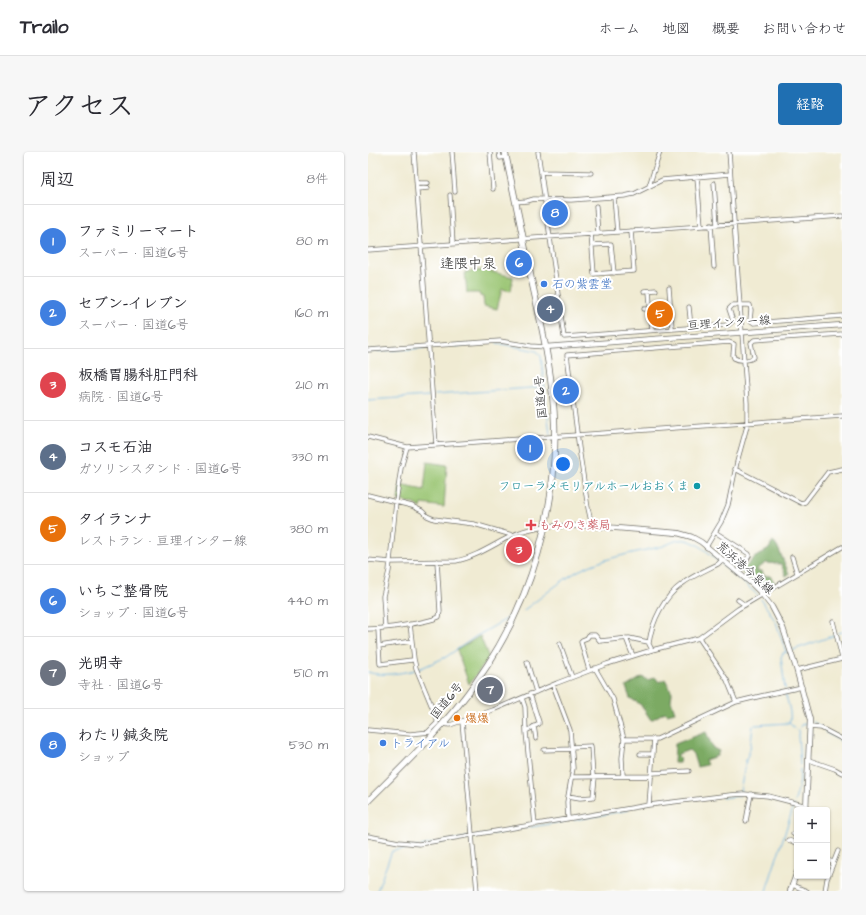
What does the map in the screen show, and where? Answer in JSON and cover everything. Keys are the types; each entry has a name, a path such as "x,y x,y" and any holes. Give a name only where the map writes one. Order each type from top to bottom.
{"highway":[{"name":"国道6号","path":"368,801 437,731 484,671 514,618 532,572 544,526 553,468 554,436 552,390 545,346 506,154"}],"main road":[{"name":"亘理インター線","path":"545,346 842,325"},
{"name":"荒浜港今泉線","path":"544,526 592,526 678,533 692,537 738,573 762,595 772,607 783,628 809,715 809,760 806,807"},
{"path":"790,891 794,879"}],"street":[{"path":"414,152 436,444"},
{"path":"452,152 455,192"},
{"path":"490,152 493,189"},
{"path":"499,152 500,158 506,154"},
{"path":"538,152 564,336 730,324 733,322 729,311 730,308 733,305 740,304 750,305 750,320 754,323 842,316"},
{"path":"648,186 660,152"},
{"path":"706,547 728,505 735,469 747,422 729,152"},
{"path":"541,172 591,173"},
{"path":"515,202 545,199 571,200 614,197 634,194 662,180 730,174"},
{"path":"697,177 701,226"},
{"path":"417,183 428,182"},
{"path":"714,183 717,225"},
{"path":"417,188 428,188"},
{"path":"450,195 453,244"},
{"path":"614,197 617,232"},
{"path":"596,206 598,234"},
{"path":"368,250 842,216"},
{"path":"711,225 714,267"},
{"path":"591,234 594,274 614,273 634,271 631,231"},
{"path":"592,245 611,244 614,273"},
{"path":"669,288 672,328"},
{"path":"644,291 656,290"},
{"path":"649,291 652,330"},
{"path":"689,307 691,327"},
{"path":"644,309 651,309"},
{"path":"592,526 588,508 566,356 569,354 730,342 734,344 734,358 744,360 754,357 751,343 754,340 842,334"},
{"path":"368,350 500,341 531,346 545,346"},
{"path":"368,437 407,447 842,416"},
{"path":"385,628 383,596 390,562 401,468 407,447"},
{"path":"735,469 801,503 804,502 828,472 842,469"},
{"path":"368,495 416,508 426,516 434,519 474,524 512,535"},
{"path":"368,560 390,562 456,561 470,557 512,535 544,526"},
{"path":"715,532 749,554 738,573"},
{"path":"443,724 450,725 522,698 589,670 652,650 699,638 745,605 842,547"},
{"path":"792,557 797,573"},
{"path":"652,650 649,643 654,621 666,602 682,583 718,564 722,560"},
{"path":"368,629 385,628 438,618 440,616 437,561"},
{"path":"738,600 745,605"},
{"path":"796,670 842,659 833,621"},
{"path":"410,624 416,668 437,719 437,723 428,732"},
{"path":"378,629 380,664 414,659"},
{"path":"589,670 581,645 582,640 587,638 589,635 593,634 600,641 626,638 649,643"},
{"path":"626,638 633,656"},
{"path":"699,638 727,680 736,702"},
{"path":"379,646 412,641"},
{"path":"560,644 572,677"},
{"path":"527,662 536,692"},
{"path":"595,668 613,699 624,739 622,776"},
{"path":"553,685 570,730 573,768 567,802 568,819"},
{"path":"624,739 657,739 736,702 802,688"},
{"path":"526,731 538,724 539,720 530,694"},
{"path":"522,698 525,707 535,825"},
{"path":"462,720 477,891"},
{"path":"534,726 536,739"},
{"path":"810,727 821,728 842,739"},
{"path":"368,730 410,734 437,731"},
{"path":"649,805 654,739"},
{"path":"544,750 591,746 594,777 593,797 580,798 568,796"},
{"path":"640,754 653,754"},
{"path":"809,760 842,773"},
{"path":"572,777 622,776 689,771"},
{"path":"368,836 417,844 472,836 649,805 737,794 768,796 803,807"},
{"path":"746,821 750,794"},
{"path":"788,840 794,842"},
{"path":"825,891 833,862 838,851"},
{"path":"792,885 807,891"}],"green space":[{"path":"484,270 513,277 511,291 502,289 497,309 484,306 483,297 480,296 479,293 467,293 465,272"},
{"path":"427,462 447,465 444,507 422,504 421,508 414,504 398,500 400,485 424,490"},
{"path":"773,541 779,550 789,574 786,576 781,564 766,563 757,569 757,571 762,571 764,576 770,576 776,584 765,591 741,572 754,558 769,549"},
{"path":"480,636 489,658 469,684 457,650"},
{"path":"642,677 648,680 655,677 659,682 665,679 672,692 671,700 675,712 667,714 665,712 651,720 641,705 630,698 626,687"},
{"path":"706,732 713,748 719,751 717,756 705,760 707,765 697,767 693,754 689,750 678,754 678,757 680,758 679,763 674,763 675,744"}],"waterway":[{"path":"497,343 537,351 541,356 550,435"},
{"path":"455,346 472,345"},
{"path":"368,352 424,348"},
{"path":"435,395 544,387"},
{"path":"368,400 429,396"},
{"path":"524,610 564,580 588,566 618,556 663,546 679,540 686,540 695,543 719,562"},
{"path":"721,564 758,595"},
{"path":"761,599 776,622 786,652"},
{"path":"419,669 446,657 475,637 510,617"},
{"path":"838,633 842,632"},
{"path":"793,650 835,635"},
{"path":"785,689 781,657 783,653 787,652"},
{"path":"368,672 385,674 415,670"},
{"path":"755,725 789,723 790,712 785,693"},
{"path":"813,722 820,726"},
{"path":"789,723 798,731"},
{"path":"800,727 806,723"},
{"path":"740,792 746,760 750,749 753,726"},
{"path":"799,729 800,765"},
{"path":"825,732 842,742"},
{"path":"795,801 800,781 800,769"},
{"path":"722,798 739,796"},
{"path":"766,891 794,805"},
{"path":"574,820 628,810"},
{"path":"525,828 566,821"},
{"path":"487,835 522,828"},
{"path":"474,837 485,835"},
{"path":"421,846 470,837"},
{"path":"377,891 392,851 418,847"}],"place":[{"name":"わたり鍼灸院","path":"555,213"},
{"name":"いちご整骨院","path":"519,263"},
{"name":"石の紫雲堂","path":"544,284"},
{"name":"コスモ石油","path":"550,309"},
{"name":"タイランナ","path":"660,314"},
{"name":"セブン-イレブン","path":"566,391"},
{"name":"ファミリーマート","path":"530,448"},
{"name":"フローラメモリアルホールおおくま","path":"697,486"},
{"name":"もみのき薬局","path":"531,525"},
{"name":"板橋胃腸科肛門科","path":"519,550"},
{"name":"光明寺","path":"490,690"},
{"name":"爆爆","path":"457,718"},
{"name":"トライアル","path":"383,743"}],"district":[{"name":"逢隈中泉","path":"468,264"}]}
